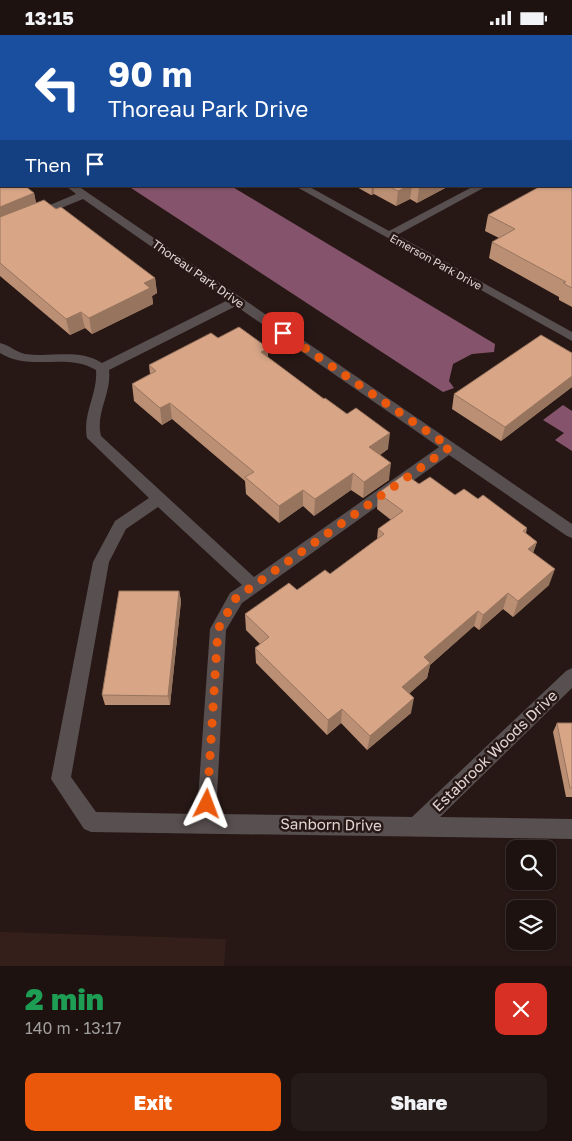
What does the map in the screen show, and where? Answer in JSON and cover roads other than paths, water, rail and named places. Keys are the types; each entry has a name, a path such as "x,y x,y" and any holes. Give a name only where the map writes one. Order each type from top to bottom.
{"lane":[{"name":"Thoreau Park Drive","path":"72,187 572,532"},
{"name":"Emerson Park Drive","path":"302,187 572,337"},
{"path":"389,235 480,187"},
{"path":"0,230 84,195"},
{"path":"102,368 236,301"},
{"path":"0,347 18,357 81,359 97,363 102,368 103,381 91,423 94,438 252,585"},
{"path":"206,823 218,629 236,598 450,447"},
{"name":"Sanborn Drive","path":"160,499 120,525 101,562 61,779 91,822 572,829"},
{"name":"Estabrook Woods Drive","path":"418,826 572,676"}]}
